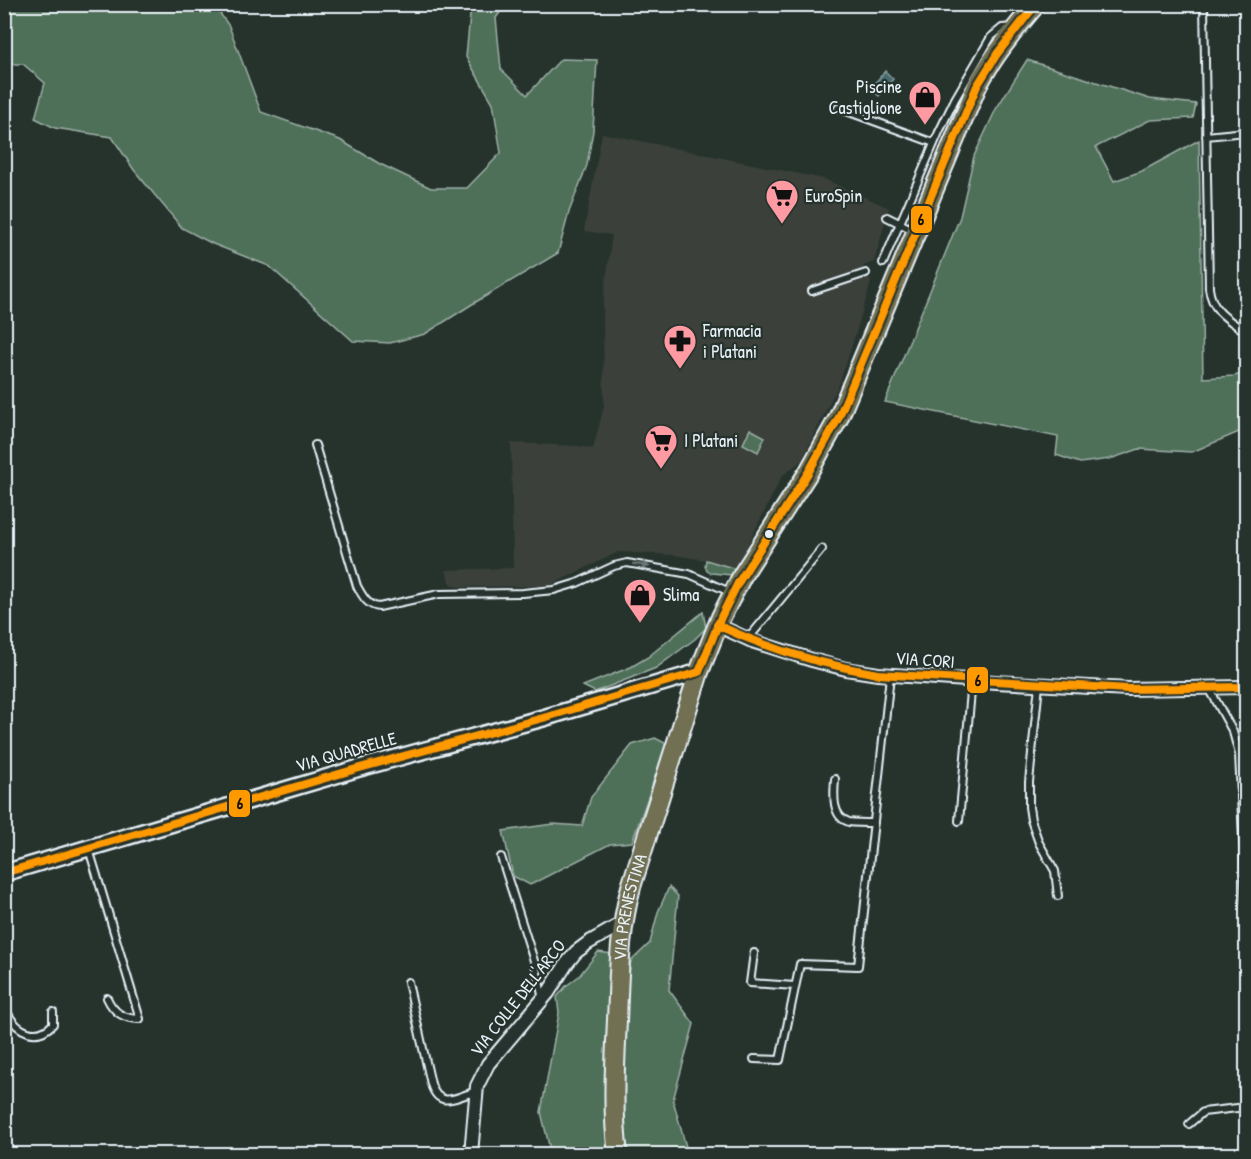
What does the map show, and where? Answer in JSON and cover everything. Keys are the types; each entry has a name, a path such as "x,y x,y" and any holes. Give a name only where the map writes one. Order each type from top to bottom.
{"main road":[{"name":"VIA PRENESTINA","path":"618,1155 614,1091 623,923 631,887 699,672 717,625 743,574 808,473 832,431 849,394 908,227 977,86 992,60 1036,4"}],"street":[{"name":"VIA CORI","path":"717,625 748,639 836,667 890,676 1128,689 1246,687"},
{"name":"VIA QUADRELLE","path":"4,873 377,763 543,718 699,672"},
{"name":"VIA COLLE DELL'ARCO","path":"471,1155 476,1091 488,1064 554,986 576,952 623,923"}],"lane":[{"path":"1204,4 1209,295 1218,311 1246,332"},
{"path":"883,262 908,227 934,143 947,114 988,40 998,30 1005,27 1017,27"},
{"path":"838,108 934,143"},
{"path":"1206,136 1246,132"},
{"path":"887,217 908,227"},
{"path":"812,291 866,273"},
{"path":"315,445 355,579 370,605 379,607 447,593 523,593 554,590 614,566 627,564 689,574 733,593"},
{"path":"748,639 822,549"},
{"path":"754,1059 780,1060 800,964 858,966 890,676"},
{"path":"959,821 972,681"},
{"path":"1039,685 1029,782 1029,807 1039,843 1055,871 1058,896"},
{"path":"1209,688 1237,745 1240,763 1246,901"},
{"path":"835,779 834,803 839,814 849,822 874,823"},
{"path":"89,848 140,1019 123,1016 114,1010 107,998"},
{"path":"501,857 535,964 543,999"},
{"path":"753,953 750,983 795,986"},
{"path":"408,982 434,1093 437,1097 447,1100 476,1091"},
{"path":"4,994 7,1012 16,1026 30,1033 40,1034 47,1030 53,1024 53,1012"},
{"path":"1188,1124 1203,1112 1246,1107"}],"shaded area":[{"path":"602,133 824,179 889,208 874,262 863,266 871,282 850,352 839,384 802,460 782,476 736,569 706,560 674,555 618,552 549,586 458,587 450,584 446,570 513,568 511,443 578,446 593,449 604,406 603,305 612,235 584,231"}],"green space":[{"path":"5,4 214,5 229,26 261,112 340,140 380,164 431,188 467,188 501,153 493,103 466,57 471,5 518,5 504,7 496,18 501,69 527,95 561,59 597,60 593,131 587,165 569,212 558,253 425,334 390,343 353,341 269,266 213,244 182,228 134,170 112,137 55,128 35,118 45,83 23,64 5,64"},
{"path":"1027,60 1150,99 1196,104 1193,118 1150,120 1096,147 1114,181 1142,171 1199,140 1203,378 1246,373 1246,429 1192,452 1139,449 1110,459 1080,463 1056,455 1058,437 885,402 960,217 974,156 996,109"},
{"path":"750,429 765,437 758,452 743,444"},
{"path":"706,560 736,569 732,575 711,573 705,566"},
{"path":"703,612 706,628 656,668 595,692 583,686 631,667 648,657"},
{"path":"655,738 667,744 632,842 610,844 530,885 513,876 503,831 553,824 582,826 591,797 632,745"},
{"path":"669,887 678,896 669,990 694,1024 673,1100 688,1154 624,1154 622,1012 631,961 650,943 658,912"},
{"path":"598,952 612,954 613,1154 551,1154 541,1112 559,1013 557,997 579,976"}],"water":[{"path":"885,71 893,79 879,96 870,89"}],"transit line":[{"name":"6","path":"4,873 356,769 543,718 699,672 721,617 738,583 808,473 838,419 977,86 997,54 1036,4"},
{"name":"6","path":"717,625 756,642 796,655 878,674 1128,689 1246,687"}],"place":[{"name":"Piscine Castiglione","path":"925,126"},
{"name":"EuroSpin","path":"782,225"},
{"name":"Farmacia i Platani","path":"680,370"},
{"name":"I Platani","path":"661,470"},
{"name":"Slima","path":"640,624"}]}
